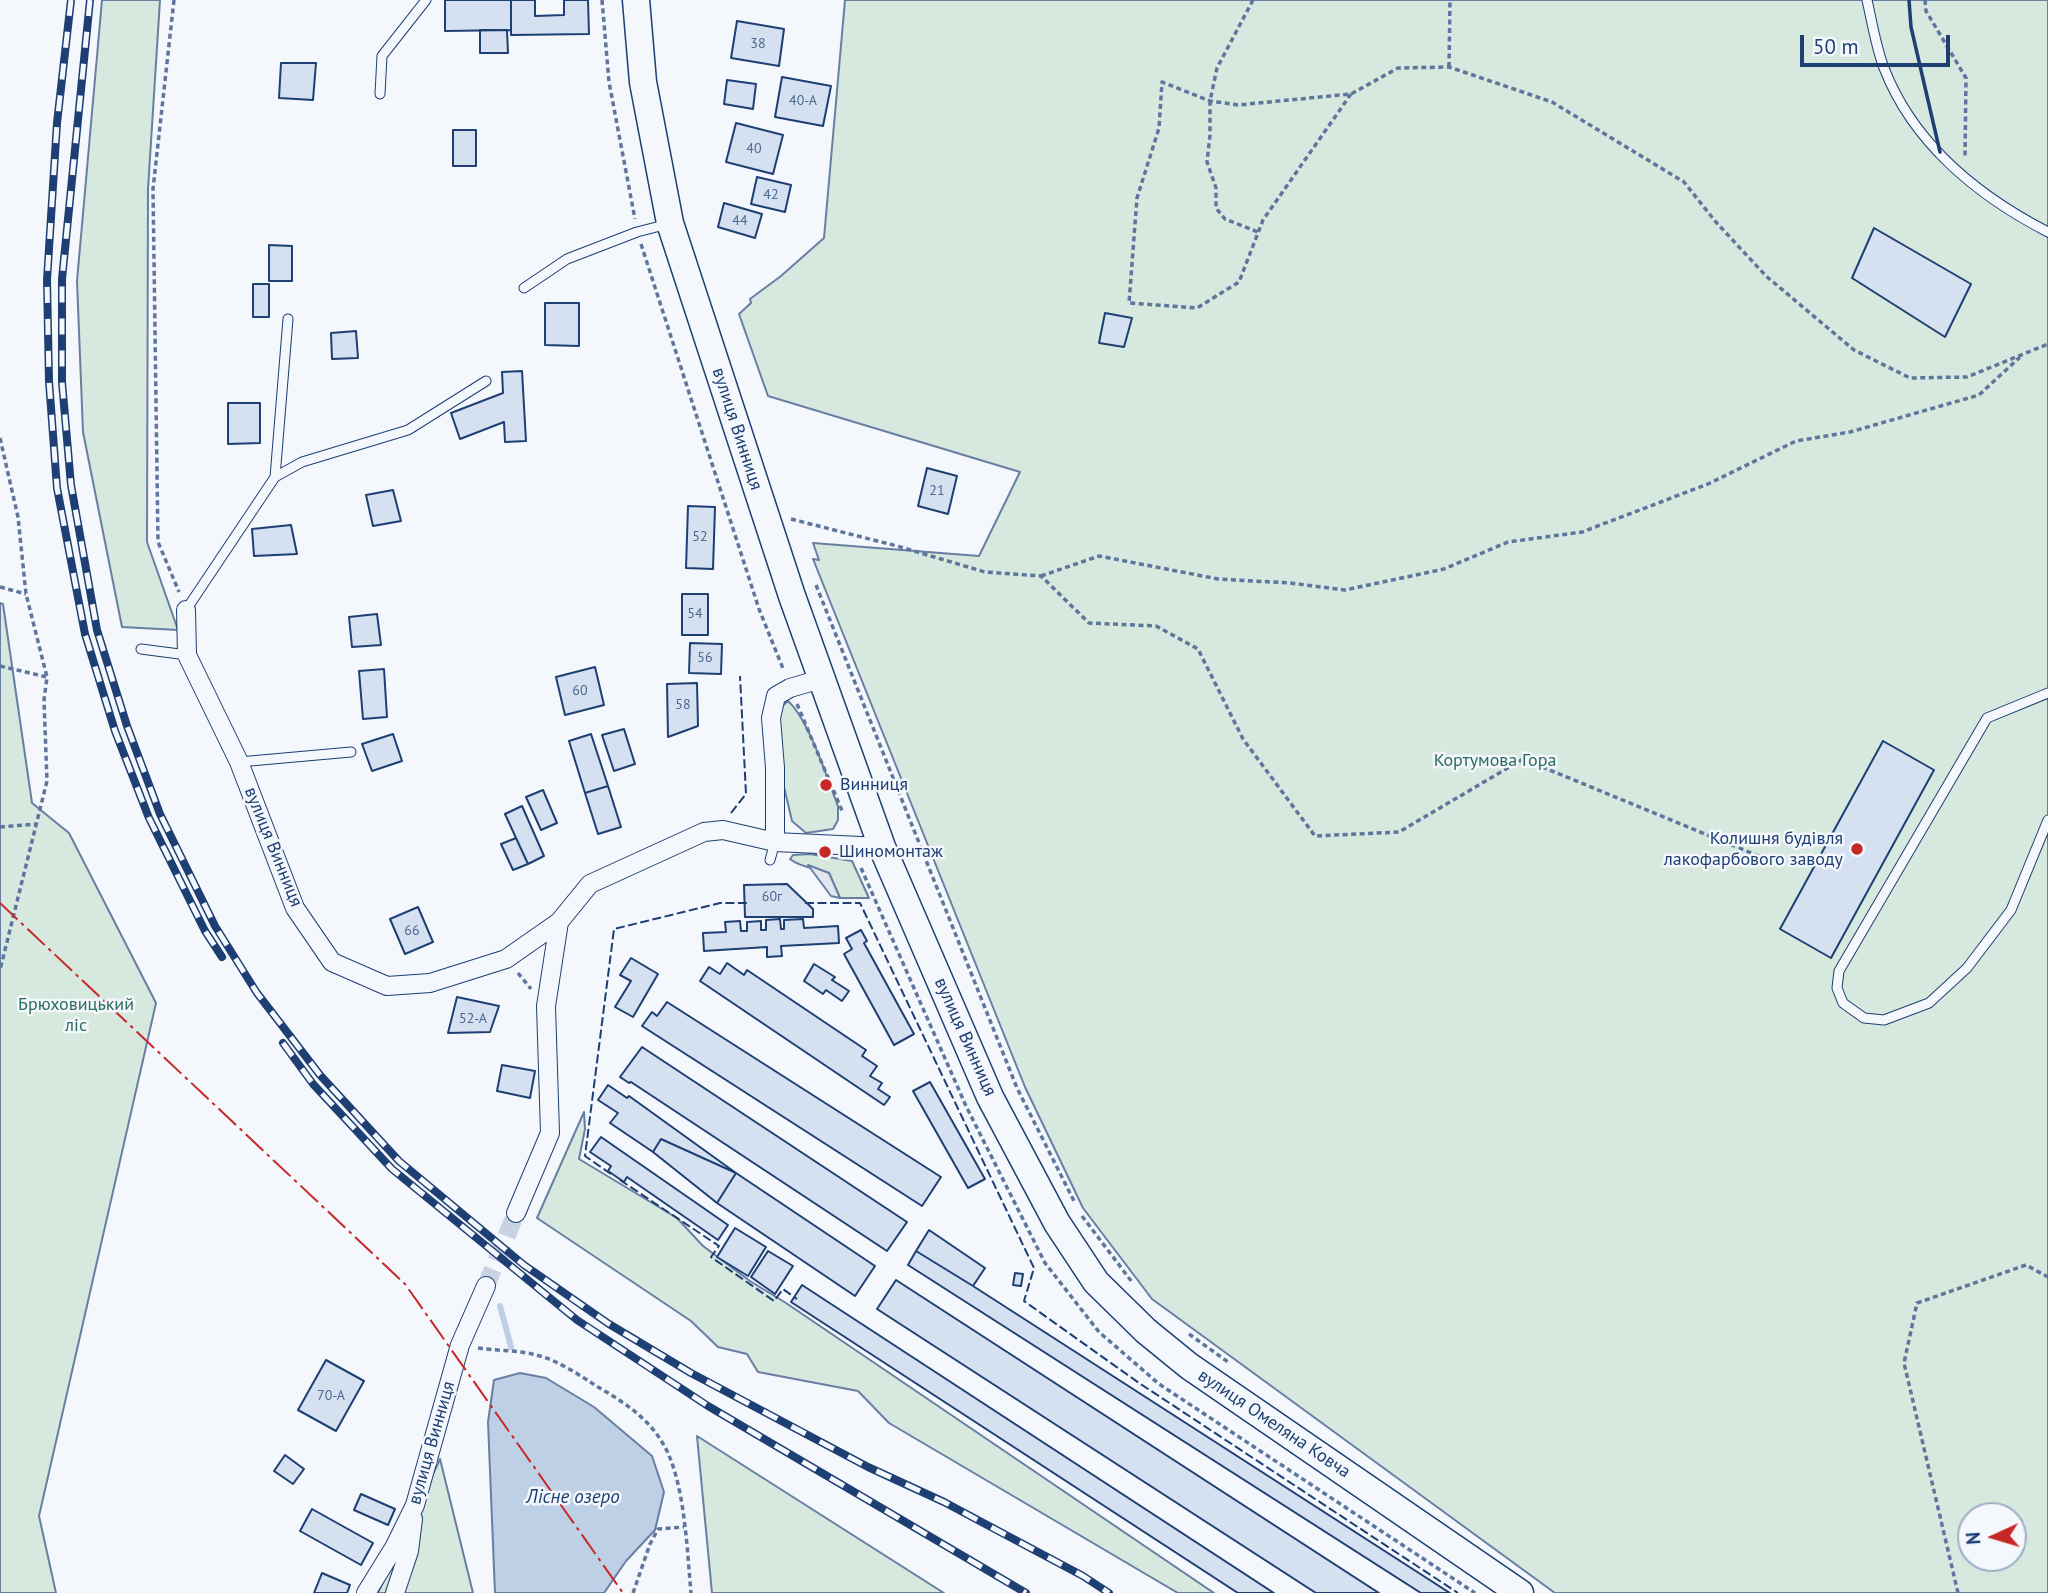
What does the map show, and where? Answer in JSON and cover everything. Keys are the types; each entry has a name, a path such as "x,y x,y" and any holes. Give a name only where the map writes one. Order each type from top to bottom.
{"main road":[{"name":"вулиця Винниця","path":"636,0 643,82 670,223 821,679 882,847 990,1097 1057,1223"},
{"name":"вулиця Омеляна Ковча","path":"1057,1223 1096,1282 1146,1331 1189,1366 1520,1593"}],"street":[{"name":"вулиця Винниця","path":"186,610 187,655 239,762 295,908 332,962 387,986 430,982 506,959 559,922 590,884 704,832 723,830 775,842 882,847"},
{"path":"775,842 775,768 771,718 776,696 790,688 821,679"},
{"path":"516,1213 550,1133 546,1006 559,922"},
{"name":"вулиця Винниця","path":"366,1593 395,1546 415,1505 460,1345 486,1286"},
{"path":"395,1593 410,1551 415,1505"}],"lane":[{"path":"380,94 383,56 426,0"},
{"path":"1867,0 1884,67 1908,117 1965,180 2024,220 2048,232"},
{"path":"524,288 567,259 637,232 670,223"},
{"path":"275,477 288,319"},
{"path":"186,610 275,477 302,462 408,430 485,382"},
{"path":"141,649 187,655"},
{"path":"2048,693 1987,718 1839,971 1837,988 1843,1003 1864,1018 1884,1020 1928,1003 1967,968 2011,910 2048,820"},
{"path":"239,762 351,752"},
{"path":"770,860 775,842"}],"path":[{"path":"174,0 153,189 158,542 186,610"},
{"path":"603,0 609,82 637,232 759,609 843,813"},
{"path":"1253,0 1217,68 1210,101 1210,135 1206,162 1216,188 1216,208 1225,219 1258,232"},
{"path":"1450,0 1450,67"},
{"path":"1924,0 1926,11 1966,78 1965,180"},
{"path":"1351,94 1263,220 1239,282 1197,308 1129,303 1137,198 1159,128 1162,82 1210,101 1238,105 1351,94 1398,68 1450,67 1552,102 1684,182 1714,221 1766,276 1854,350 1899,373 1910,378 1967,377 2048,344"},
{"path":"767,522 795,519 985,572 1041,576 1099,556 1218,579 1290,583 1345,590 1444,569 1508,542 1582,532 1708,484 1796,440 1850,432 1979,395 2023,354"},
{"path":"0,438 18,517 26,594 47,677 44,700 47,781 0,970"},
{"path":"1041,576 1089,623 1156,626 1198,649 1243,739 1315,836 1399,832 1523,759 1773,862"},
{"path":"816,585 1017,1088 1079,1211 1139,1292"},
{"path":"0,587 26,594"},
{"path":"0,666 47,677"},
{"path":"0,827 36,824"},
{"path":"506,959 546,1006"},
{"path":"1958,1593 1904,1363 1917,1303 2026,1265 2048,1277"},
{"path":"1180,1327 1234,1367"},
{"path":"460,1345 540,1356 582,1377 638,1413 662,1441 670,1460 684,1527 691,1593"},
{"path":"633,1593 658,1529 684,1527"}],"green space":[{"path":"102,0 160,0 148,189 147,542 178,630 122,627 83,432 77,281"},
{"name":"Кортумова Гора","path":"845,0 2048,0 2048,1593 1555,1593 1152,1299 1083,1208 1025,1087 813,559 819,560 813,543 979,556 1020,472 768,396 739,314 751,303 750,299 824,238"},
{"name":"Брюховицький ліс","path":"0,603 3,604 32,803 69,833 156,1003 39,1516 56,1593 0,1593"},
{"path":"788,701 810,735 838,806 838,820 833,829 806,833 792,821 781,774 779,709"},
{"path":"810,854 852,861 869,898 840,898 829,873 803,866 790,859 793,855"},
{"path":"584,1112 585,1129 579,1159 677,1218 703,1246 750,1281 1214,1593 1178,1593 889,1423 858,1391 758,1372 747,1354 718,1347 691,1321 537,1218"},
{"path":"697,1436 944,1593 712,1593"},
{"path":"440,1459 473,1593 378,1593"}],"shaded area":[{"path":"808,865 829,873 840,898 831,896"}],"water":[{"name":"Лісне озеро","path":"520,1373 546,1378 594,1407 652,1456 664,1492 655,1530 626,1561 604,1593 495,1593 488,1422 494,1380"}],"building":[{"path":"445,0 511,0 511,30 445,31"},
{"path":"511,0 535,0 535,16 564,15 564,0 588,0 589,34 511,35"},
{"path":"737,21 784,29 779,66 731,58"},
{"path":"480,30 507,30 508,53 480,53"},
{"path":"281,63 316,63 313,100 279,98"},
{"path":"782,77 831,86 823,126 775,117"},
{"path":"727,80 756,84 753,109 724,104"},
{"path":"736,123 783,135 773,174 726,162"},
{"path":"453,130 476,130 476,166 453,166"},
{"path":"757,177 791,185 785,212 751,204"},
{"path":"724,203 762,214 755,238 718,227"},
{"path":"1874,228 1971,284 1945,337 1852,278"},
{"path":"269,245 292,246 292,281 269,281"},
{"path":"253,284 269,284 269,317 253,317"},
{"path":"545,303 579,303 579,346 545,345"},
{"path":"1105,313 1132,318 1124,347 1099,343"},
{"path":"356,331 358,358 332,359 331,333"},
{"path":"522,371 526,441 505,442 504,422 460,439 451,413 503,393 502,372"},
{"path":"228,403 260,403 260,443 228,444"},
{"path":"927,468 957,476 948,514 918,506"},
{"path":"393,490 401,521 373,526 366,495"},
{"path":"688,506 715,507 713,569 686,568"},
{"path":"291,525 297,554 254,556 252,529"},
{"path":"682,594 708,594 708,635 682,635"},
{"path":"377,614 381,645 352,647 349,617"},
{"path":"690,643 722,644 721,674 689,673"},
{"path":"595,667 604,705 565,715 556,677"},
{"path":"384,669 387,717 363,719 359,671"},
{"path":"697,683 698,726 668,737 667,684"},
{"path":"624,729 635,764 614,771 602,735"},
{"path":"393,734 402,761 372,771 362,744"},
{"path":"591,734 608,786 585,793 569,741"},
{"name":"Колишня будівля лакофарбового заводу","path":"1883,741 1934,770 1831,958 1780,929"},
{"path":"608,786 621,827 598,834 585,793"},
{"path":"543,790 557,823 541,830 526,797"},
{"path":"522,806 544,856 528,864 505,814"},
{"path":"516,838 528,864 513,870 501,844"},
{"path":"787,884 813,909 813,917 745,917 744,885"},
{"path":"418,907 433,942 405,954 390,919"},
{"path":"780,919 781,929 784,929 784,920 803,919 804,928 838,926 839,943 781,946 782,956 767,957 767,947 704,951 703,933 726,932 725,922 740,921 741,931 747,931 747,922 761,921 761,930 766,930 766,920"},
{"path":"861,930 867,941 864,943 914,1034 894,1045 844,954 852,949 846,938"},
{"path":"631,958 658,974 633,1017 615,1007 631,981 620,975"},
{"path":"727,963 744,975 747,970 866,1050 862,1056 877,1066 870,1076 882,1083 878,1089 890,1097 884,1105 700,981 709,967 720,974"},
{"path":"814,964 835,977 832,980 849,991 842,1001 826,990 823,994 804,981"},
{"path":"457,997 499,1006 490,1032 448,1033"},
{"path":"667,1002 941,1177 922,1206 642,1026 652,1012 657,1016"},
{"path":"642,1047 907,1222 887,1251 620,1077"},
{"path":"502,1065 535,1071 530,1098 497,1091"},
{"path":"930,1082 985,1179 968,1188 913,1091"},
{"path":"608,1085 627,1098 629,1096 736,1173 661,1139 653,1152 610,1123 618,1113 598,1100"},
{"path":"601,1137 728,1225 718,1240 627,1177 624,1182 608,1171 611,1166 590,1152"},
{"path":"661,1139 736,1173 717,1203 653,1152"},
{"path":"736,1173 875,1266 855,1296 717,1203"},
{"path":"735,1228 766,1247 748,1276 717,1257"},
{"path":"929,1230 985,1268 973,1286 916,1251"},
{"path":"768,1251 793,1266 775,1294 751,1277"},
{"path":"916,1251 1450,1593 1421,1593 908,1265"},
{"path":"1015,1273 1023,1274 1021,1286 1013,1285"},
{"path":"896,1280 1379,1593 1316,1593 877,1309"},
{"path":"802,1285 1274,1593 1238,1593 791,1302"},
{"path":"326,1360 364,1381 336,1431 298,1410"},
{"path":"285,1455 304,1469 293,1484 274,1471"},
{"path":"361,1494 395,1509 388,1525 354,1510"},
{"path":"312,1509 373,1543 361,1565 300,1531"},
{"path":"322,1573 350,1585 347,1593 314,1593"}],"waterway":[{"path":"500,1306 511,1347"}],"tunnel":[{"path":"486,1286 516,1213"}],"railway":[{"path":"71,0 57,123 47,280 49,381 57,488 85,634 115,731 149,818 205,931 222,957"},
{"path":"90,0 62,279 62,382 71,485 97,630 127,726 160,814 215,926 257,993 320,1075 399,1161 524,1265 609,1324 691,1373 868,1467 944,1502 1083,1576 1109,1593"},
{"path":"283,1043 313,1084 392,1169 577,1320 708,1406 1026,1593"}],"fence":[{"path":"731,813 746,794 740,676"},
{"path":"611,1174 585,1156 614,929 720,903 749,903"},
{"path":"805,903 860,903 1034,1268 1024,1301 1139,1383 1458,1593"},
{"path":"620,1180 719,1246 711,1257 774,1301 783,1289 797,1299"}],"wall":[{"path":"1909,0 1911,27 1940,152"}],"power":[{"path":"0,903 405,1284 623,1593"}],"place":[{"name":"Винниця","path":"826,785"},
{"name":"Колишня будівля лакофарбового заводу","path":"1857,849"},
{"name":"Шиномонтаж","path":"825,852"}]}
